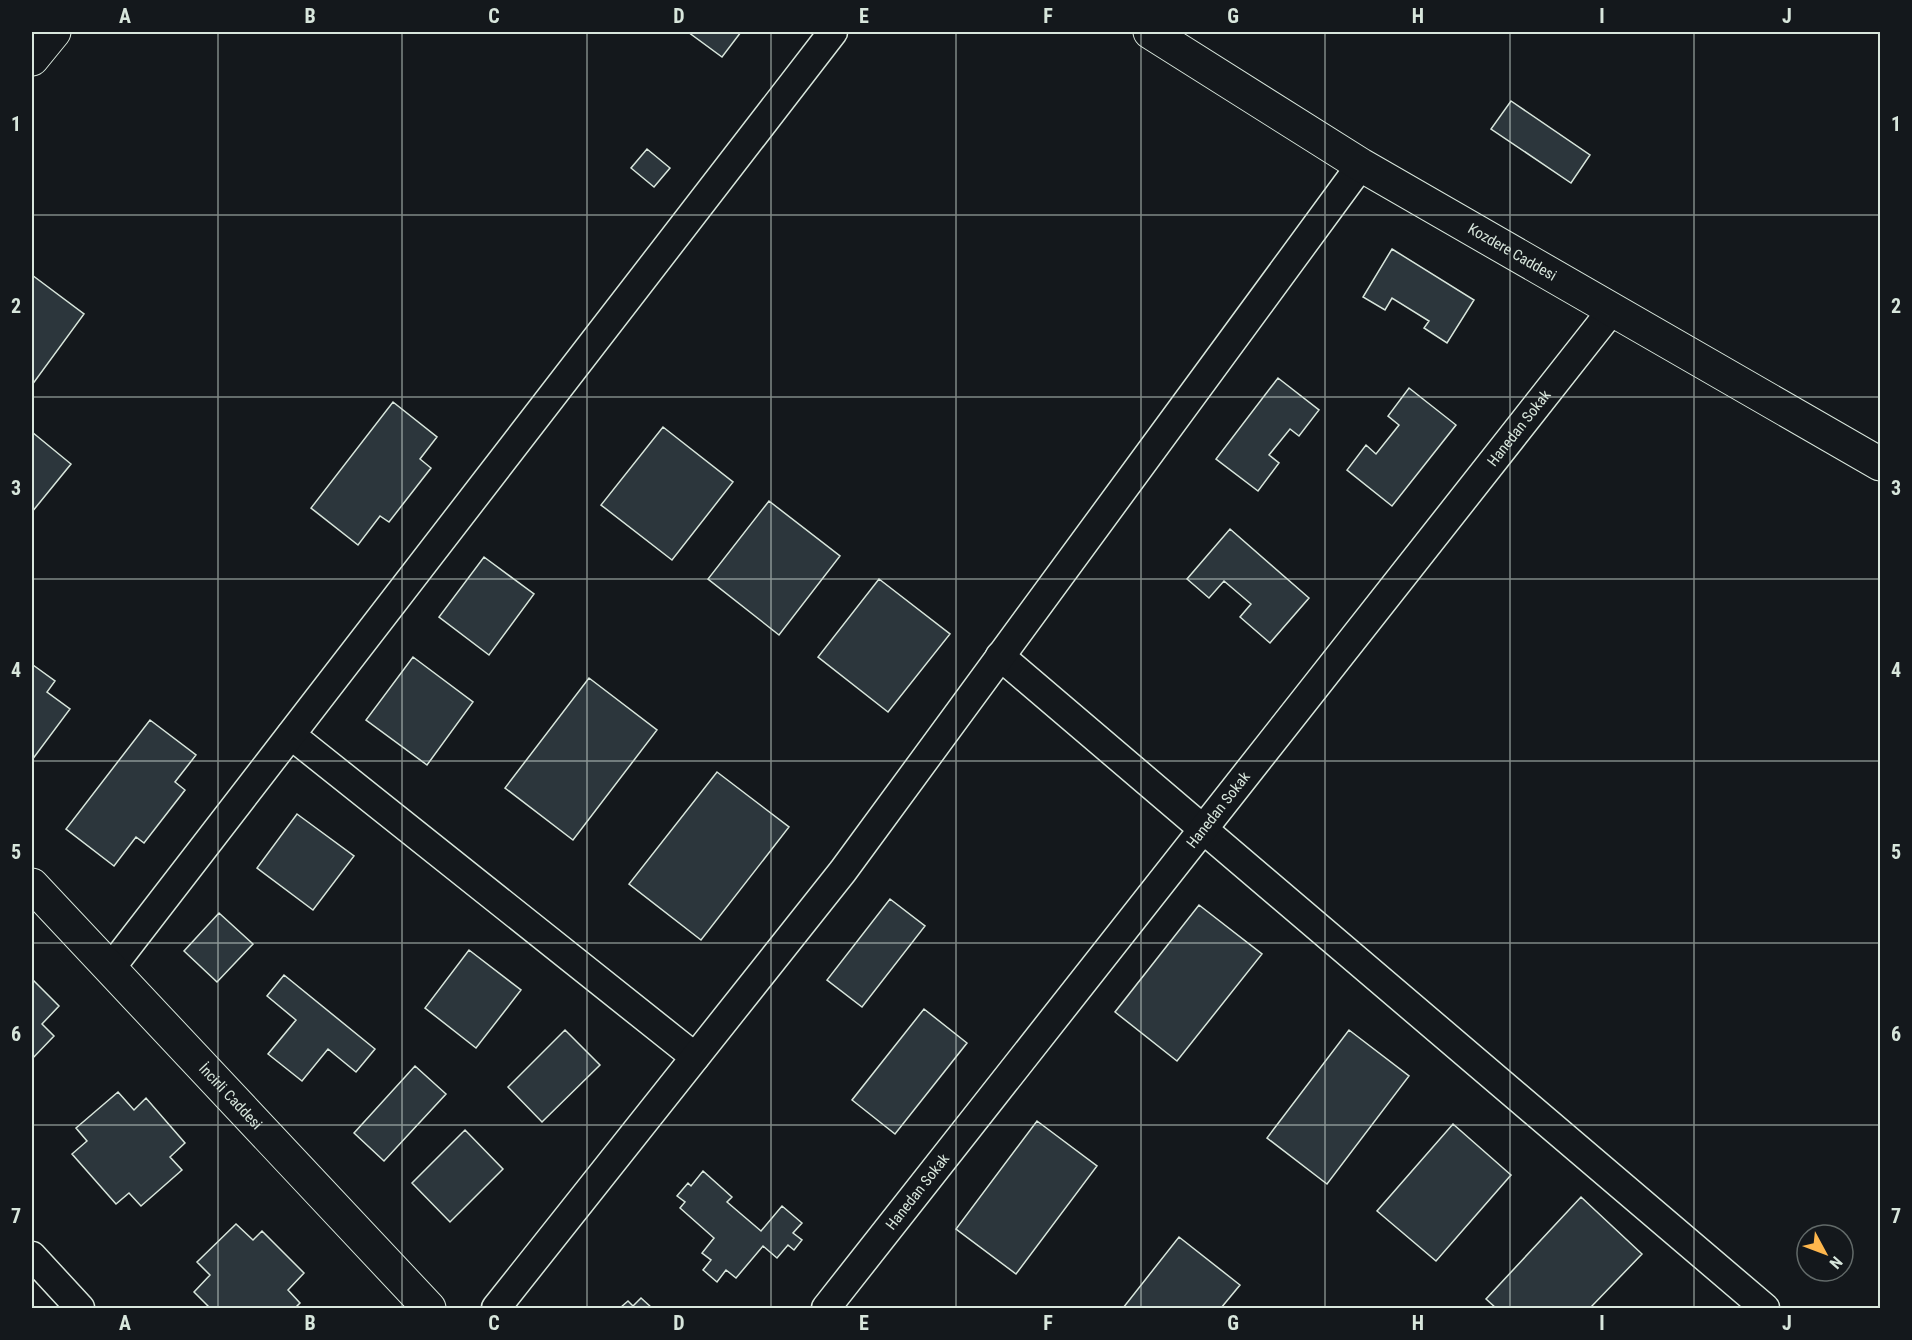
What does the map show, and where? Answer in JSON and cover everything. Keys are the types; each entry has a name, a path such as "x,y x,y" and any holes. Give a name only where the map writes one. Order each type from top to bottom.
{"street":[{"path":"32,59 54,32"},
{"path":"110,969 833,32"},
{"name":"Kozdere Caddesi","path":"1150,32 1361,165 1881,464"},
{"path":"496,1308 843,871 1361,165"},
{"name":"Hanedan Sokak","path":"825,1308 1612,310"},
{"path":"1000,656 1765,1308"},
{"path":"291,735 695,1057"},
{"name":"İncirli Caddesi","path":"32,885 429,1308"},
{"path":"32,1256 80,1308"}],"building":[{"path":"688,32 741,32 722,57"},
{"path":"1511,101 1590,155 1571,183 1491,129"},
{"path":"647,149 670,168 654,187 631,168"},
{"path":"1392,249 1474,300 1447,343 1424,328 1429,321 1392,298 1385,310 1363,297"},
{"path":"32,275 84,314 32,385"},
{"path":"1278,378 1319,410 1299,436 1290,429 1269,455 1279,463 1258,491 1216,459"},
{"path":"1409,388 1456,425 1392,506 1347,470 1366,445 1376,454 1399,425 1388,416"},
{"path":"393,402 437,437 420,459 431,468 389,522 380,516 358,545 311,508"},
{"path":"663,427 733,482 672,560 601,505"},
{"path":"32,432 71,464 32,512"},
{"path":"769,501 840,556 779,635 708,579"},
{"path":"1230,529 1309,598 1270,643 1240,617 1251,604 1224,581 1209,598 1187,579"},
{"path":"484,557 534,594 489,655 439,617"},
{"path":"879,579 950,634 888,712 818,657"},
{"path":"413,657 473,702 427,765 366,720"},
{"path":"33,665 55,681 47,692 70,709 32,760 32,667"},
{"path":"589,678 657,730 573,840 505,788"},
{"path":"150,720 196,755 175,782 185,790 144,843 136,837 114,866 66,829"},
{"path":"717,772 789,827 701,940 629,884"},
{"path":"297,814 354,856 313,910 257,868"},
{"path":"890,899 925,926 862,1007 827,980"},
{"path":"1199,905 1262,954 1177,1061 1115,1012"},
{"path":"219,913 253,944 217,982 184,951"},
{"path":"469,950 521,990 476,1048 425,1008"},
{"path":"284,975 375,1049 356,1072 328,1049 302,1081 268,1054 296,1020 267,996"},
{"path":"32,979 59,1006 42,1024 54,1036 32,1059"},
{"path":"924,1009 967,1043 895,1134 852,1100"},
{"path":"565,1030 600,1065 542,1122 508,1087"},
{"path":"1349,1030 1409,1076 1327,1184 1267,1138"},
{"path":"415,1066 446,1094 384,1161 354,1133"},
{"path":"118,1092 134,1110 146,1098 185,1143 170,1157 182,1170 141,1206 129,1193 116,1204 72,1154 87,1141 76,1128"},
{"path":"1037,1121 1097,1166 1016,1274 956,1229"},
{"path":"1453,1124 1511,1175 1436,1261 1377,1211"},
{"path":"465,1130 503,1169 450,1222 412,1183"},
{"path":"703,1171 732,1197 727,1202 761,1231 782,1206 802,1223 793,1233 802,1240 794,1250 788,1245 777,1258 763,1246 736,1278 726,1270 717,1282 703,1270 711,1260 702,1253 714,1238 680,1208 685,1202 677,1196 688,1183 691,1186"},
{"path":"1581,1197 1642,1254 1590,1308 1496,1308 1486,1299"},
{"path":"236,1224 253,1240 262,1231 304,1273 288,1290 300,1303 295,1308 210,1308 194,1292 210,1275 197,1262"},
{"path":"1179,1237 1240,1285 1221,1308 1123,1308"},
{"path":"641,1298 652,1308 620,1308 628,1301 633,1306"}]}
